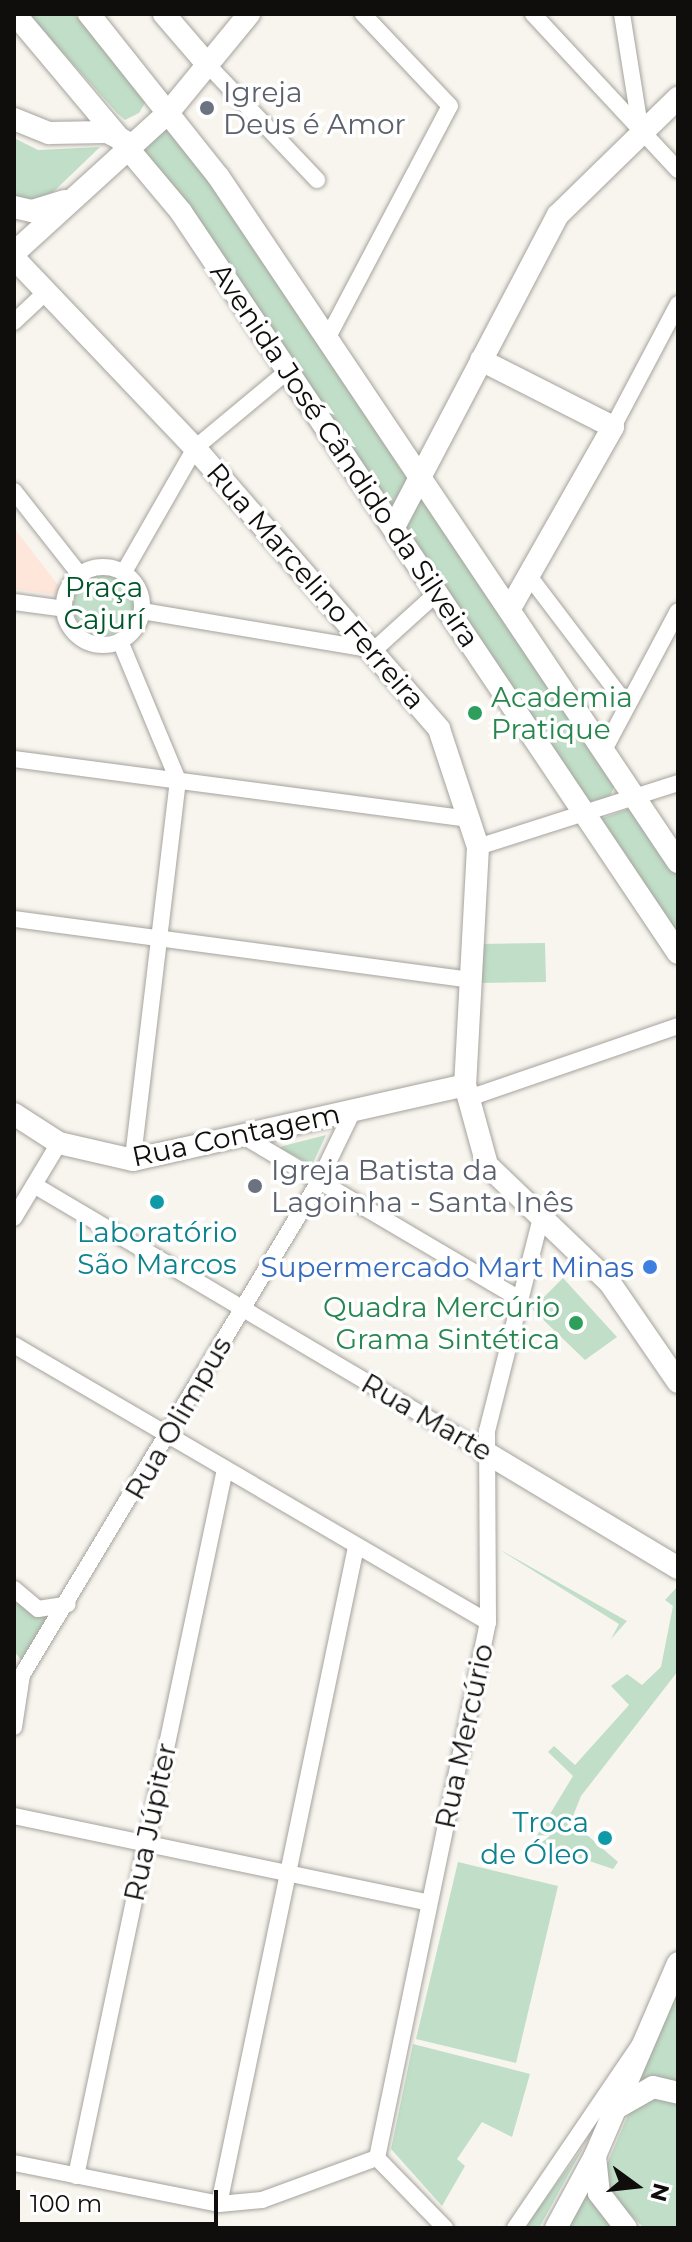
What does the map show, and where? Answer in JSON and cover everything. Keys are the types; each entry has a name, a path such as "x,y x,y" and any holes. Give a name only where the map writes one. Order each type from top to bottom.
{"street":[{"name":"Avenida José Cândido da Silveira","path":"15,14 132,145 289,370 678,953"},
{"name":"Avenida José Cândido da Silveira","path":"89,14 167,114 328,337 678,862"},
{"path":"164,14 317,180"},
{"path":"14,256 68,199 167,114 249,14"},
{"path":"328,337 450,106 363,14"},
{"path":"533,14 678,170"},
{"path":"622,14 641,133"},
{"path":"394,527 558,215 678,98"},
{"path":"14,119 49,133 107,132 132,145"},
{"path":"14,207 32,211 68,199"},
{"name":"Rua Marcelino Ferreira","path":"14,256 195,448 374,650 439,729 478,847 466,1092 487,1165 610,1283 678,1382"},
{"path":"14,322 46,292"},
{"path":"509,610 613,427 678,304"},
{"path":"481,360 613,427"},
{"path":"124,572 195,448 289,370"},
{"path":"14,491 80,575"},
{"path":"102,567 124,572 139,589 142,611 120,641 99,644 80,637 65,609 80,575 102,567"},
{"path":"529,576 627,705"},
{"path":"142,611 374,650 438,592"},
{"path":"14,602 65,609"},
{"path":"604,750 678,611"},
{"path":"120,641 178,780 133,1160"},
{"path":"14,759 471,819"},
{"path":"478,847 587,815 678,783"},
{"path":"14,919 472,980"},
{"path":"466,1092 678,1026"},
{"name":"Rua Contagem","path":"14,1114 59,1143 133,1160 353,1111 466,1092"},
{"name":"Rua Olimpus","path":"14,1727 18,1668 68,1604 318,1183 353,1111"},
{"path":"243,1136 318,1183 518,1298"},
{"path":"14,1218 59,1143"},
{"name":"Rua Marte","path":"34,1185 485,1452 585,1500 678,1568"},
{"name":"Rua Mercúrio","path":"377,2158 488,1622 485,1452 518,1298 541,1217"},
{"path":"14,1345 488,1622"},
{"name":"Rua Júpiter","path":"76,2176 225,1469"},
{"path":"219,2204 356,1547"},
{"name":"Rua Marte","path":"656,1550 678,1557"},
{"path":"14,1589 38,1609 68,1604"},
{"path":"14,1816 429,1903"},
{"path":"556,2228 618,2107 678,1963"},
{"path":"515,2228 630,2050 645,2041"},
{"path":"618,2107 653,2087 678,2093"},
{"path":"595,2156 603,2202 626,2228"},
{"path":"14,2163 219,2204 262,2200 377,2158 445,2228"}],"shaded area":[{"path":"14,528 62,590 56,595 14,589"}],"green space":[{"path":"28,14 74,14 148,98 139,113 125,120 118,114"},
{"path":"168,123 412,476 394,513 143,152"},
{"path":"14,138 38,150 100,147 48,197 14,202"},
{"path":"422,490 615,784 610,797 588,802 405,529"},
{"name":"Praça Cajurí","path":"98,571 110,571 127,580 134,591 134,615 127,626 110,635 98,635 86,630 77,621 72,609 72,597 77,585 86,576"},
{"path":"631,808 678,875 678,940 598,820"},
{"path":"545,943 546,982 478,983 478,944"},
{"path":"326,1135 312,1165 280,1148 283,1146"},
{"name":"Quadra Mercúrio Grama Sintética","path":"563,1278 617,1337 585,1360 532,1309"},
{"path":"500,1550 627,1621 611,1639 619,1624"},
{"path":"678,1586 678,1671 581,1796 571,1821 618,1862 613,1869 533,1842 573,1776 548,1752 554,1746 575,1765 629,1705 611,1686 627,1674 642,1685 661,1667 673,1606 665,1600"},
{"path":"14,1601 50,1620 22,1661 14,1651"},
{"path":"458,1862 558,1886 516,2063 416,2039"},
{"path":"678,1987 678,2081 636,2082"},
{"path":"413,2044 530,2074 512,2137 482,2122 457,2159 465,2166 442,2206 391,2149"},
{"path":"647,2096 678,2098 678,2228 644,2228 607,2192 607,2164 631,2108"},
{"path":"584,2146 539,2228 524,2228"},
{"path":"589,2185 613,2228 564,2228"}],"place":[{"name":"Igreja Deus é Amor","path":"207,108"},
{"name":"Academia Pratique","path":"475,713"},
{"name":"Igreja Batista da Lagoinha - Santa Inês","path":"255,1186"},
{"name":"Laboratório São Marcos","path":"157,1202"},
{"name":"Supermercado Mart Minas","path":"650,1267"},
{"name":"Quadra Mercúrio Grama Sintética","path":"576,1323"},
{"name":"Troca de Óleo","path":"605,1838"}]}
